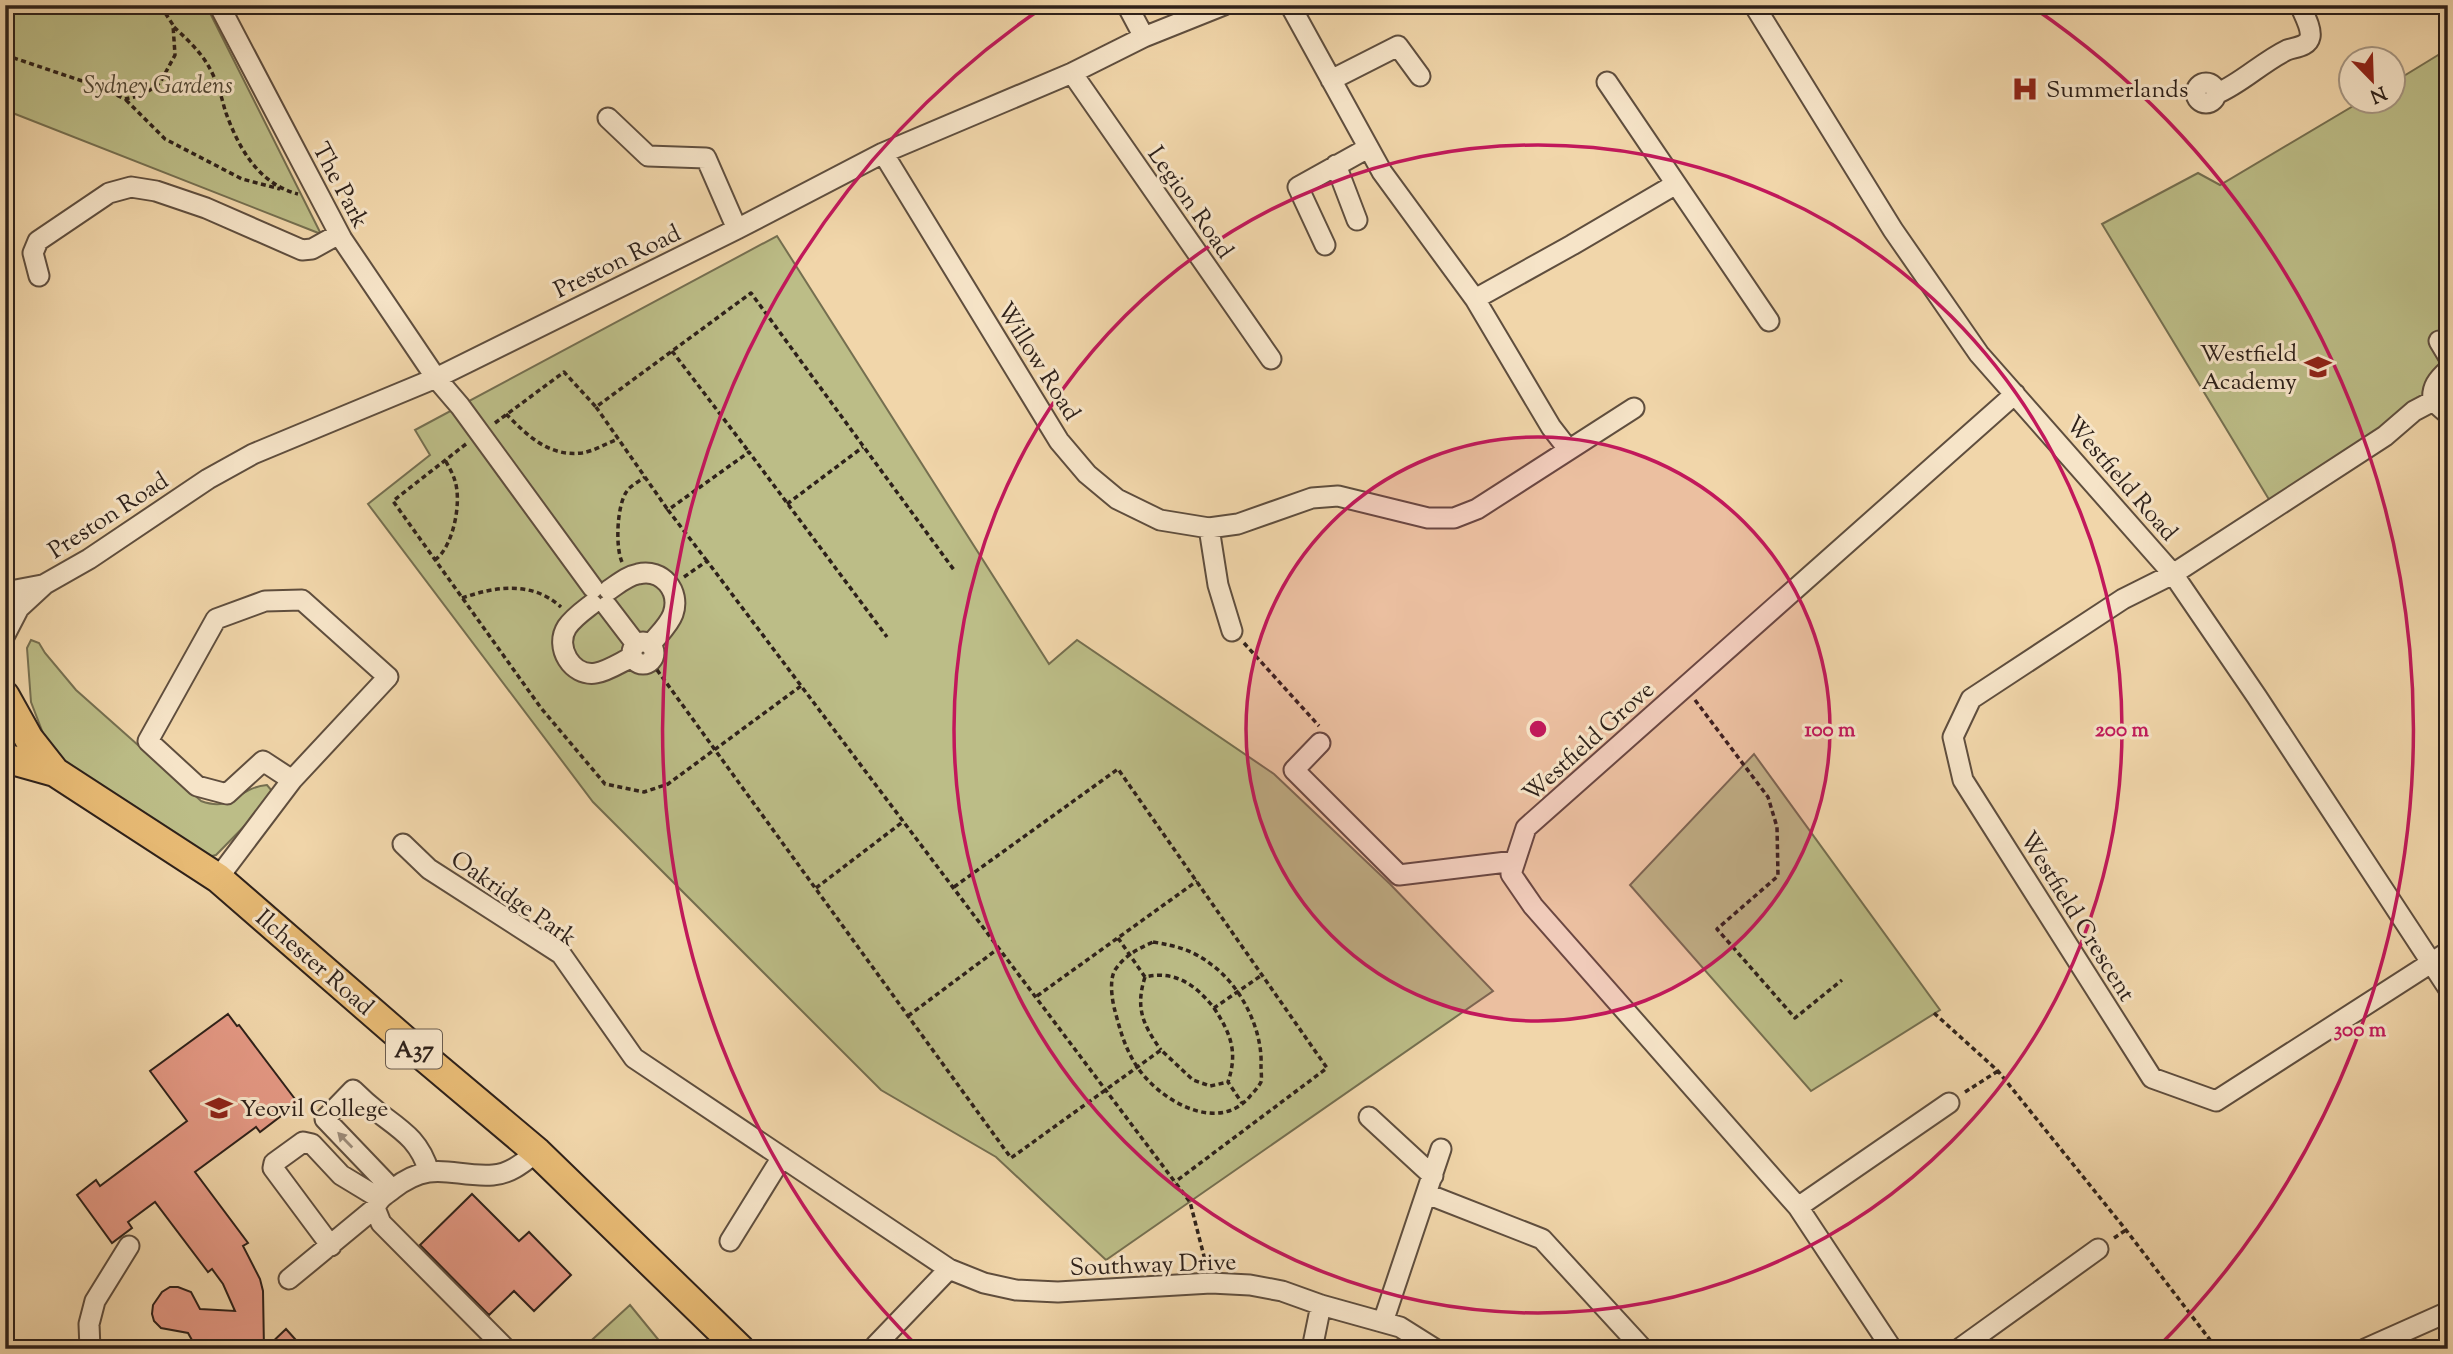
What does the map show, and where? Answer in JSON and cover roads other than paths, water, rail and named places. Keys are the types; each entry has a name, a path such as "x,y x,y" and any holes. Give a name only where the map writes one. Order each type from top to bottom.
{"highway":[{"name":"Ilchester Road","path":"5,696 29,739 55,772"},
{"name":"Ilchester Road","path":"5,758 55,772 218,878 537,1152 740,1349"}],"street":[{"name":"The Park","path":"219,5 339,234 436,377 481,433 642,652"},
{"path":"1127,5 1144,37"},
{"name":"Preston Road","path":"5,635 19,608 45,584 89,559 208,479 253,454 436,377 737,229 883,153 1072,73 1144,37 1224,5"},
{"path":"1290,5 1382,172 1475,299 1551,427 1568,449"},
{"name":"Westfield Road","path":"1754,5 1893,230 1979,354 2173,574 2448,988"},
{"path":"2216,94 2233,86 2287,50 2306,43 2310,32 2300,5"},
{"path":"1331,80 1398,46 1420,76"},
{"name":"Legion Road","path":"1072,73 1270,359"},
{"path":"1607,82 1769,321"},
{"path":"608,118 648,156 706,158 737,229"},
{"path":"1325,245 1298,187 1368,148"},
{"name":"Willow Road","path":"883,153 1059,441 1087,474 1117,499 1160,520 1209,528 1238,524 1312,498 1338,496 1428,519 1454,518 1478,509 1634,408"},
{"path":"1336,166 1357,220"},
{"path":"1475,299 1572,246 1676,184"},
{"path":"39,276 33,253 38,241 109,193 131,187 156,191 206,208 302,250 312,249 339,234"},
{"path":"297,263 306,258 312,249"},
{"path":"2432,401 2432,392 2438,380 2448,370"},
{"name":"Westfield Grove","path":"1515,861 1526,828 2015,394"},
{"path":"2432,401 2448,414"},
{"path":"2173,574 2385,436 2414,411 2432,401"},
{"path":"1209,528 1218,585 1232,631"},
{"path":"649,573 659,576 670,587 675,600 671,620 642,652 598,673 578,669 570,663 562,645 564,635 575,619 600,597 630,576 649,573"},
{"name":"Westfield Crescent","path":"2173,574 2123,599 1970,699 1953,737 1963,780 2152,1078 2216,1101 2431,962"},
{"name":"Preston Road","path":"5,592 45,584"},
{"path":"218,878 292,780 388,677 302,600 265,601 216,619 148,741 197,786 227,794 263,761 292,780"},
{"path":"1320,743 1294,770 1399,875 1515,861 1511,874 1534,906 1798,1207 1892,1349"},
{"name":"Oakridge Park","path":"403,844 429,869 561,954 634,1058 782,1157"},
{"path":"2431,962 2448,952"},
{"path":"429,1172 423,1154 397,1124 379,1113 353,1090 325,1119 382,1199 381,1223 506,1349"},
{"path":"1798,1207 1948,1103"},
{"path":"1369,1117 1430,1185 1542,1239 1642,1348"},
{"path":"331,1246 273,1168 274,1163 303,1142 312,1144 341,1175 382,1199"},
{"path":"1383,1322 1441,1149"},
{"path":"289,1279 410,1178 449,1170 495,1175 511,1170 537,1152"},
{"path":"730,1241 782,1157"},
{"name":"Southway Drive","path":"782,1157 949,1269 984,1283 1016,1290 1048,1292 1211,1283 1250,1285 1269,1288 1400,1327 1435,1349"},
{"path":"90,1349 89,1324 95,1301 129,1246"},
{"path":"1959,1349 2098,1249"},
{"path":"876,1345 949,1269"},
{"path":"1312,1349 1321,1305"},
{"path":"2365,1349 2448,1312"}],"place":[{"name":"Summerlands","path":"2025,89"},
{"name":"Westfield Academy","path":"2318,367"},
{"name":"Yeovil College","path":"219,1108"}],"park label":[{"name":"Sydney Gardens","path":"158,85"}]}
